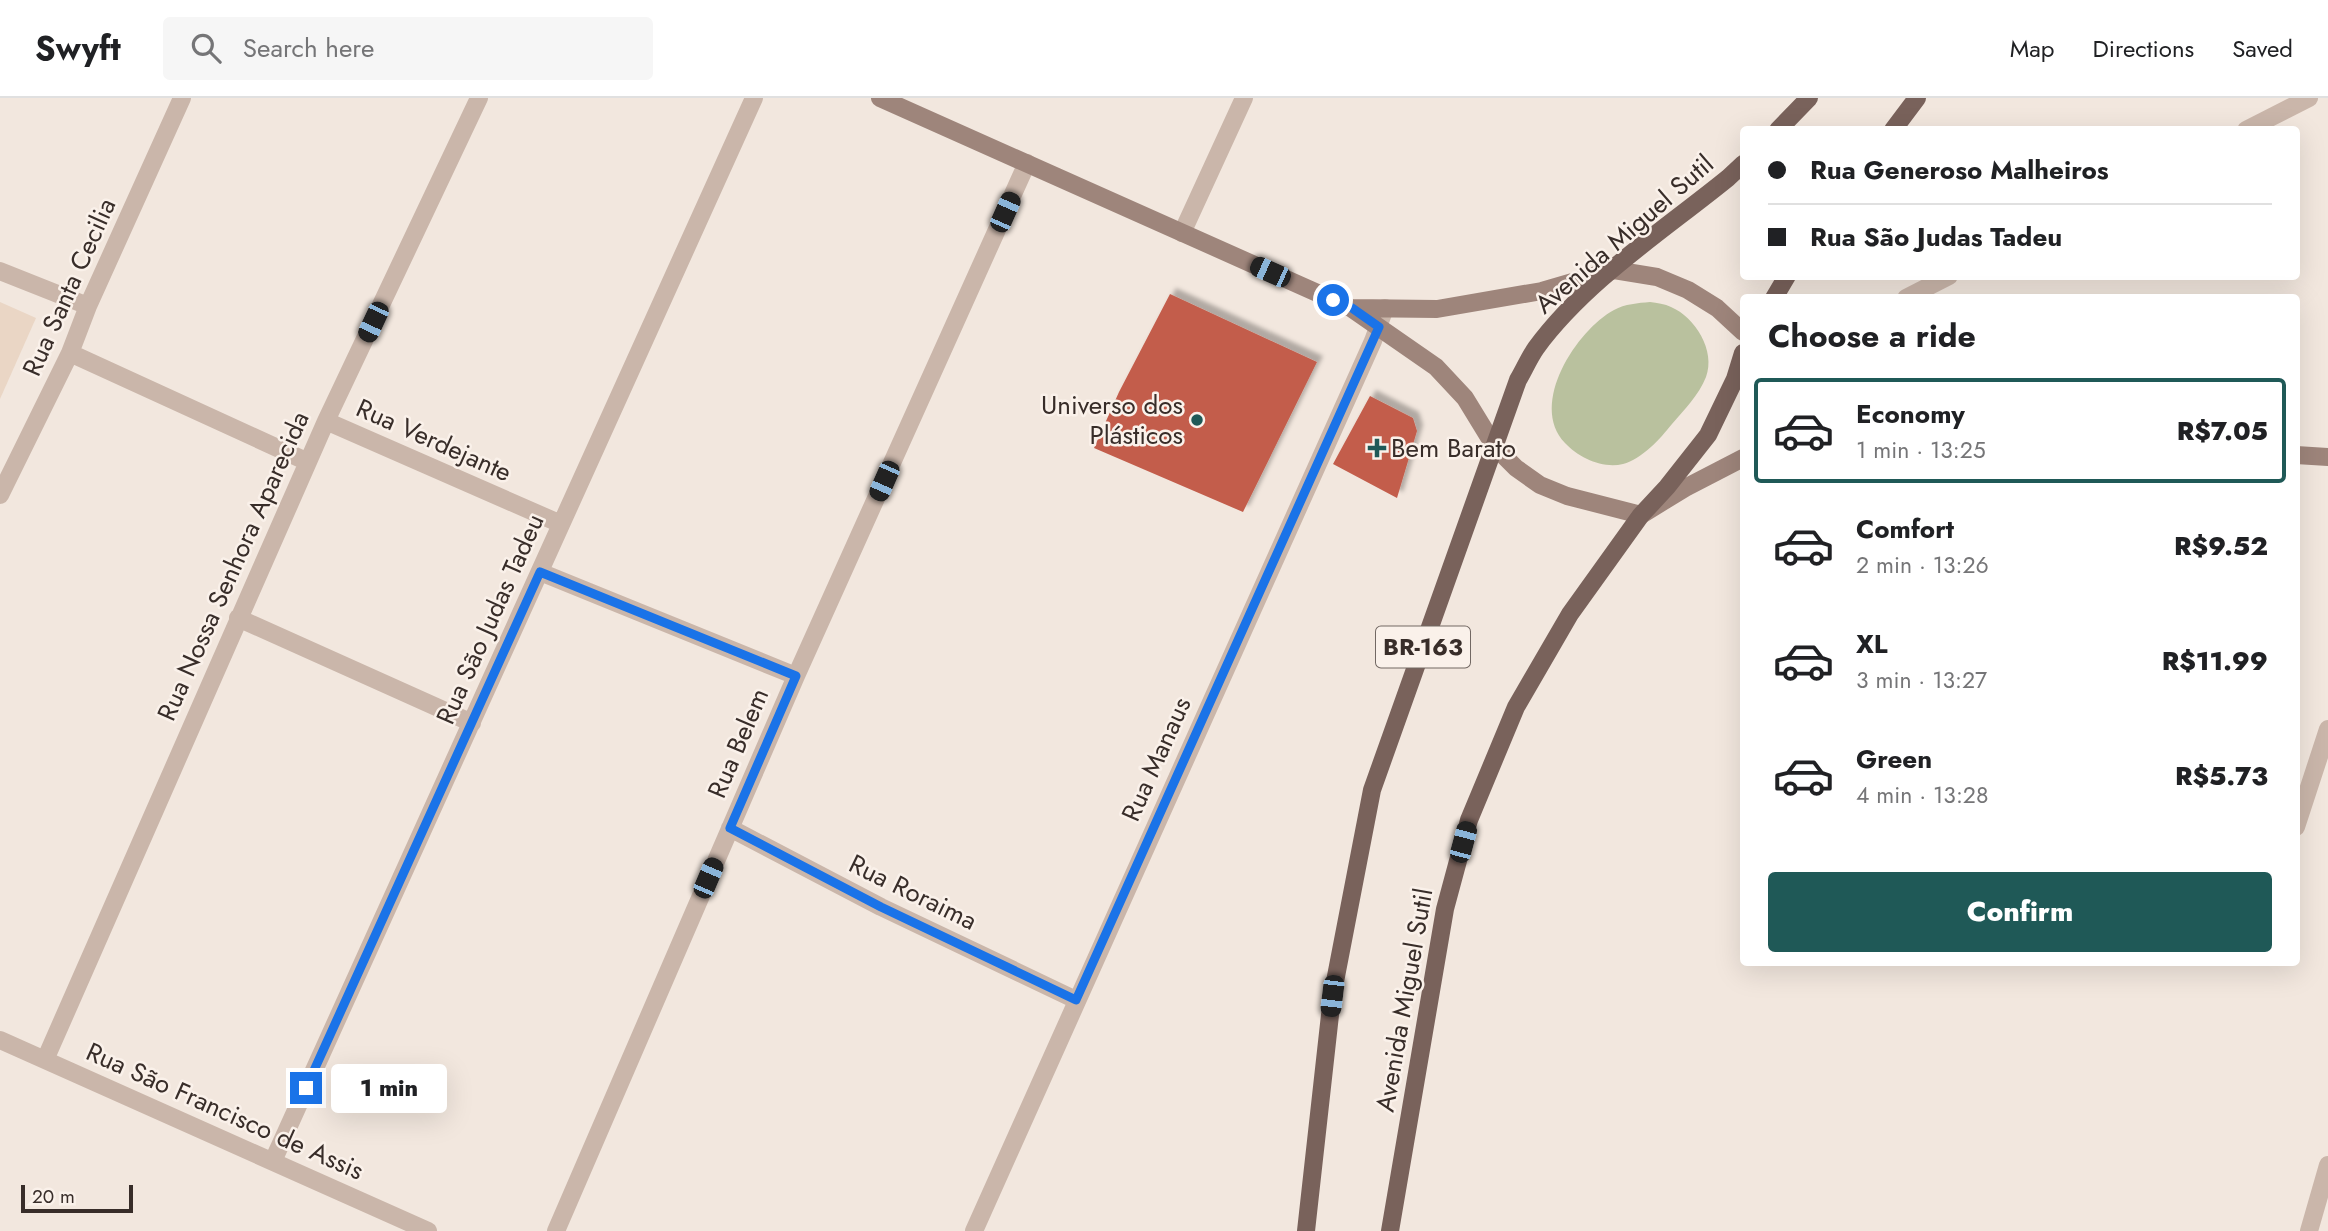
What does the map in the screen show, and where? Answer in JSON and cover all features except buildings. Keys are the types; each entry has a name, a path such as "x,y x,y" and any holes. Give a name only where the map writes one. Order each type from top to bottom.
{"main road":[{"path":"1782,126 1810,98"},
{"path":"1896,126 1917,98"},
{"name":"Avenida Miguel Sutil","path":"1306,1231 1332,996 1372,790 1518,380 1535,350 1559,319 1614,270 1740,167"},
{"name":"Avenida Miguel Sutil","path":"1390,1231 1445,909 1469,820 1516,707 1570,614 1641,515 1708,435 1739,377"}],"street":[{"name":"Rua Santa Cecilia","path":"0,495 71,353 89,306 182,98"},
{"name":"Rua Nossa Senhora Aparecida","path":"45,1060 237,618 326,421 479,98"},
{"name":"Rua São Judas Tadeu","path":"273,1161 754,98"},
{"path":"880,98 1352,308 1436,367 1465,398 1495,447 1516,468 1540,485 1567,496 1641,515 1740,459"},
{"path":"1182,233 1244,98"},
{"path":"2254,126 2309,98"},
{"name":"Rua Belem","path":"556,1231 796,676 1027,163"},
{"path":"1352,308 1437,309 1542,291 1614,270 1657,277 1688,290 1717,308 1740,329"},
{"path":"0,271 89,306"},
{"path":"1914,294 1941,280"},
{"name":"Rua Manaus","path":"974,1231 1379,327 1385,308"},
{"path":"71,353 308,463"},
{"name":"Rua Verdejante","path":"326,421 561,524"},
{"path":"2300,455 2328,457"},
{"path":"540,572 796,676"},
{"path":"237,618 472,723"},
{"path":"2300,815 2328,729"},
{"name":"Rua Roraima","path":"730,828 881,907 1076,1000"},
{"name":"Rua São Francisco de Assis","path":"0,1040 428,1231"},
{"path":"2309,1231 2328,1165"}],"green space":[{"path":"1650,302 1664,304 1680,312 1695,327 1706,346 1706,377 1691,402 1644,453 1623,464 1600,464 1584,458 1571,448 1555,427 1552,409 1554,389 1572,351 1600,320 1623,306"}],"shaded area":[{"path":"0,302 36,318 0,399"}],"place":[{"name":"Universo dos Plásticos","path":"1197,420"},
{"name":"Bem Barato","path":"1377,448"}],"route":[{"path":"306,1088 540,572 796,676 730,828 881,907 1076,1000 1379,327 1352,308 1333,300"}]}
